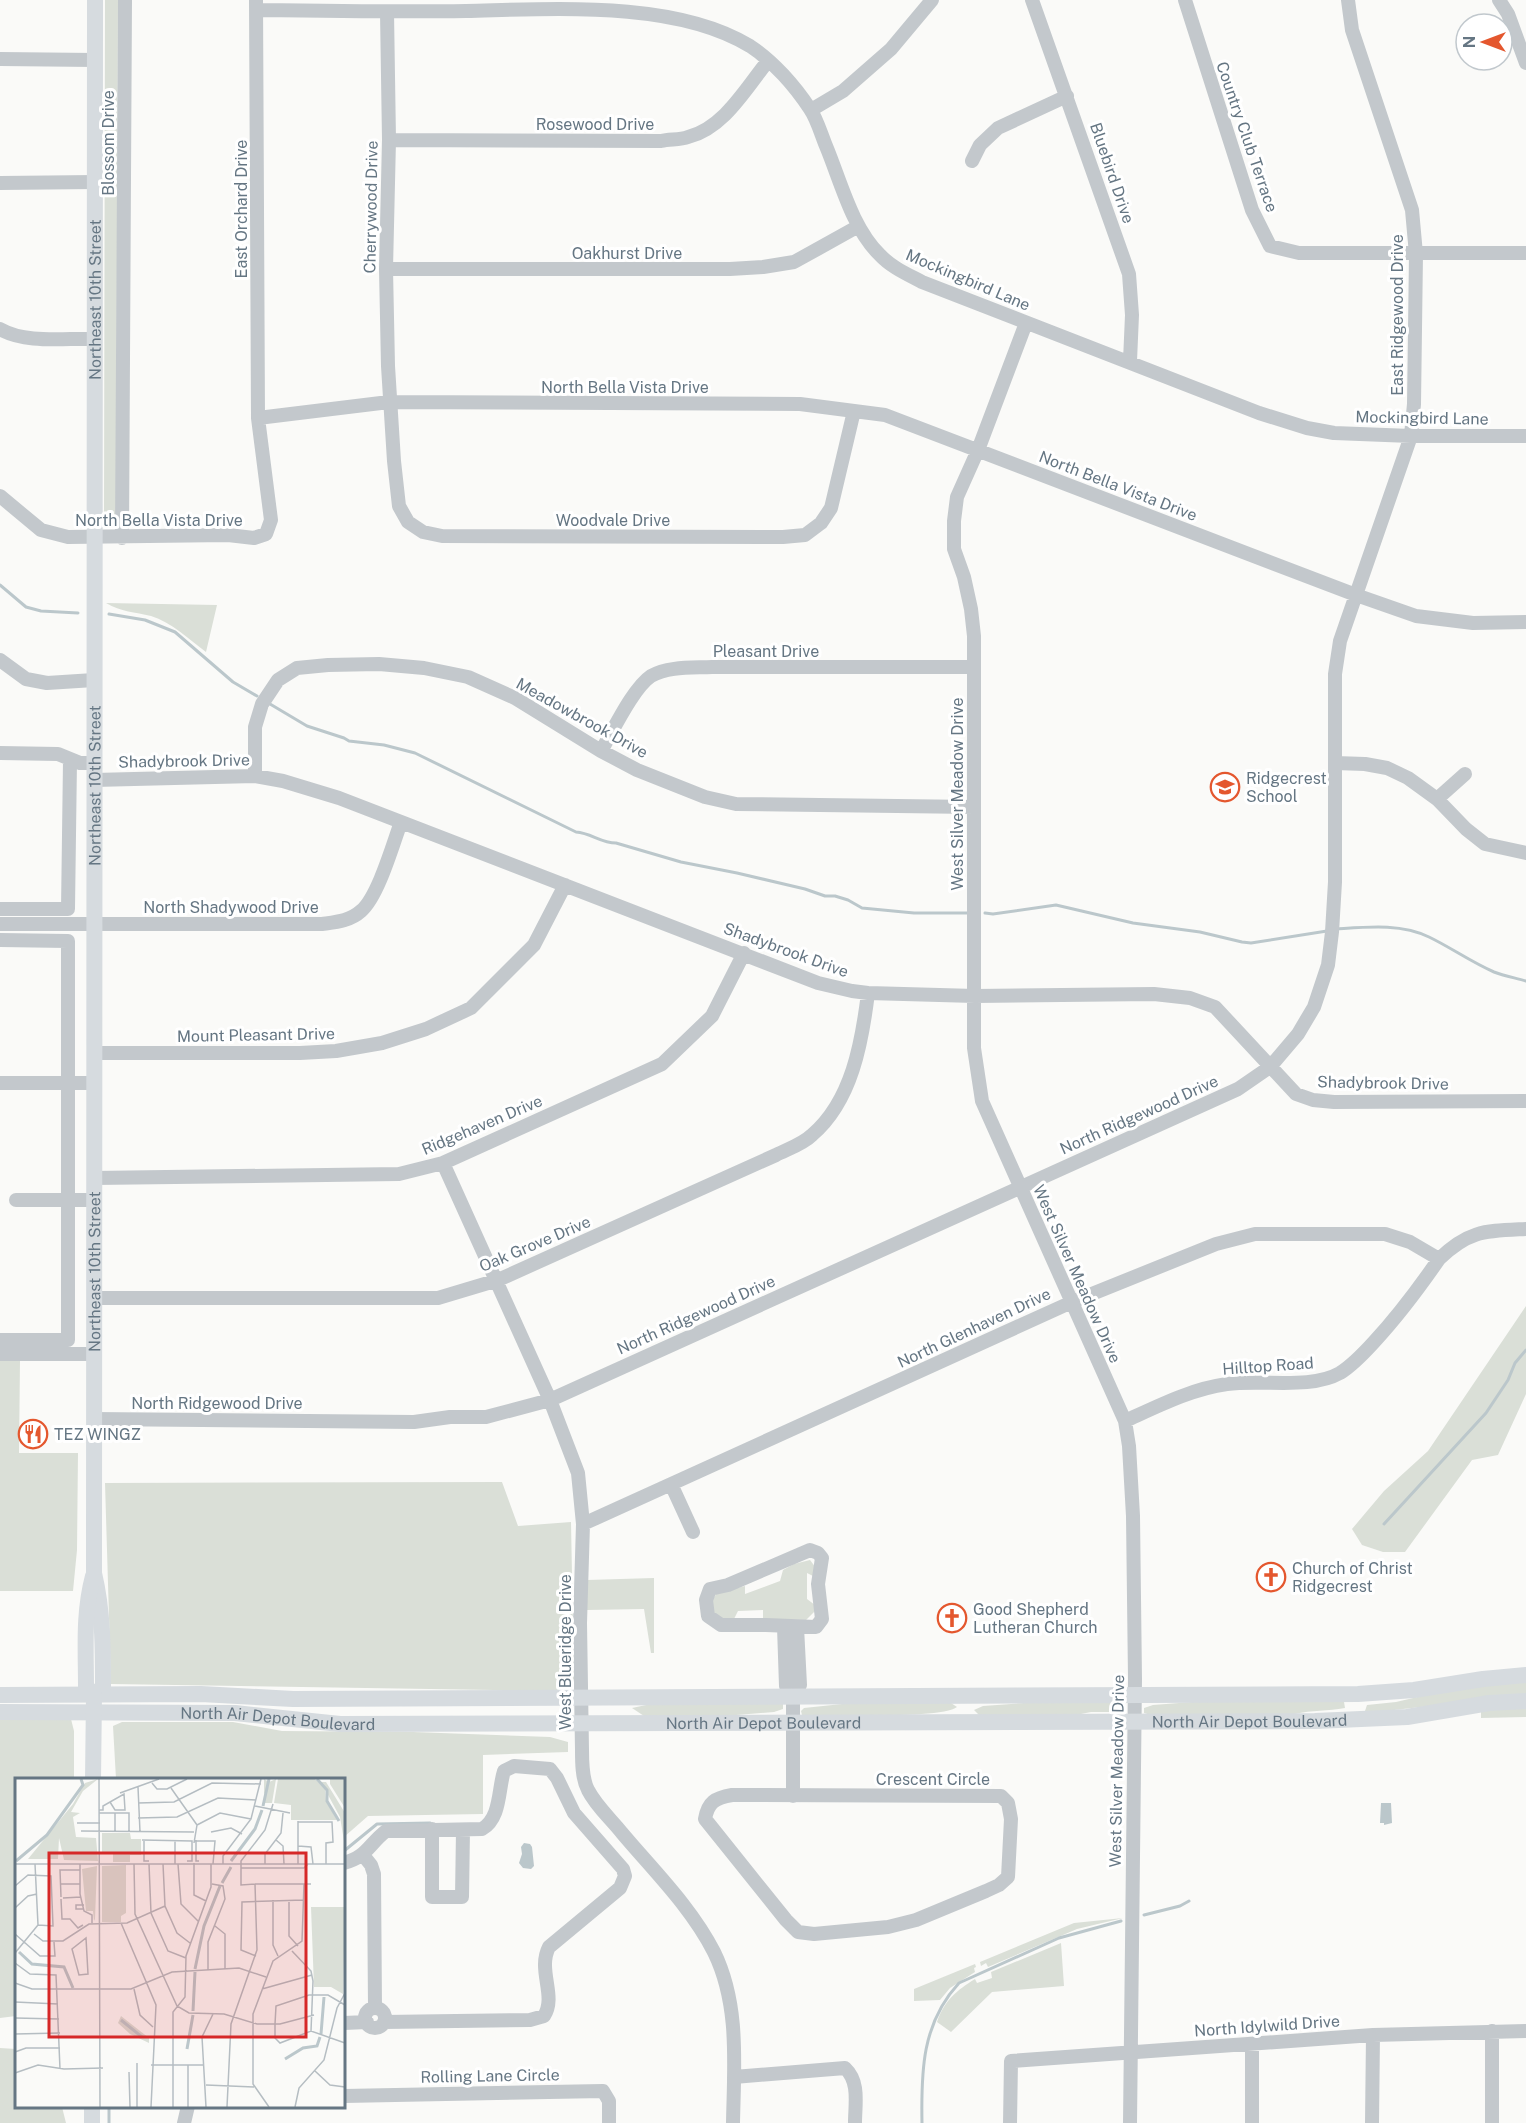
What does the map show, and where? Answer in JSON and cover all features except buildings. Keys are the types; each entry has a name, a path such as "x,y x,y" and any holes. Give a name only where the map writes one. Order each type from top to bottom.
{"main road":[{"name":"Northeast 10th Street","path":"93,1778 94,1695 103,1687 103,1622 101,1599 94,1572 95,0"},
{"name":"North Air Depot Boulevard","path":"0,1695 201,1694 340,1699 1358,1694 1414,1690 1526,1675"},
{"path":"1358,1694 1358,1720"},
{"path":"965,1696 965,1722"},
{"path":"613,1697 640,1724"},
{"path":"340,1699 340,1724"},
{"name":"North Air Depot Boulevard","path":"0,1712 235,1713 340,1724 1358,1720 1407,1717 1489,1703 1526,1701"}],"street":[{"name":"Blossom Drive","path":"122,538 125,0"},
{"path":"811,110 843,91 891,49 932,0"},
{"name":"Bluebird Drive","path":"1032,0 1129,274 1132,315 1130,361"},
{"name":"Country Club Terrace","path":"1185,0 1251,210 1270,246 1299,253 1526,253"},
{"name":"East Ridgewood Drive","path":"1335,763 1335,674 1340,641 1411,436 1414,404 1416,254 1412,210 1352,30 1348,0"},
{"path":"1499,0 1508,14 1526,63"},
{"name":"Mockingbird Lane","path":"257,5 387,12 611,9 657,12 727,33 751,46 768,61 784,76 811,110 857,226 879,255 897,269 922,282 1259,412 1307,428 1334,433 1411,436 1526,436"},
{"name":"East Orchard Drive","path":"257,5 258,418"},
{"name":"Cherrywood Drive","path":"387,12 388,402"},
{"path":"0,59 95,60"},
{"name":"Rosewood Drive","path":"389,140 661,141 689,137 705,130 725,115 768,61"},
{"path":"972,161 980,145 998,128 1067,96"},
{"path":"0,183 95,182"},
{"name":"Oakhurst Drive","path":"386,269 730,269 763,267 794,262 857,226"},
{"name":"West Silver Meadow Drive","path":"1026,323 978,450 957,497 954,520 954,549 964,577 974,636 974,1048 982,1101 1125,1421 1129,1446 1134,1695 1130,2123"},
{"path":"0,329 25,337 94,339"},
{"name":"North Bella Vista Drive","path":"0,496 41,530 68,537 228,535 254,538 266,534 271,520 258,418 388,402 800,404 885,415 1416,616 1473,623 1526,622"},
{"name":"Woodvale Drive","path":"388,402 399,506 408,522 423,532 442,537 783,537 805,535 821,523 831,508 854,411"},
{"path":"0,660 26,679 47,683 94,680"},
{"name":"Meadowbrook Drive","path":"255,776 255,727 262,704 278,680 297,668 379,664 423,668 468,677 515,698 601,751 637,770 705,797 736,804 974,807"},
{"name":"Pleasant Drive","path":"601,751 638,687 652,676 674,669 973,668"},
{"name":"Shadybrook Drive","path":"0,753 57,754 80,763 94,772 255,776 283,781 339,798 818,983 852,991 975,996 1154,994 1190,998 1215,1006 1296,1094 1313,1100 1334,1102 1526,1101"},
{"path":"0,909 68,909 70,761"},
{"path":"1335,763 1365,764 1388,768 1408,778 1437,799 1466,829 1485,844 1526,853"},
{"name":"North Ridgewood Drive","path":"94,1419 414,1422 450,1418 486,1418 550,1400 1238,1089 1270,1067 1298,1034 1314,1007 1328,965 1333,921 1335,763"},
{"path":"1437,799 1465,774"},
{"name":"North Shadywood Drive","path":"0,924 322,924 346,920 362,910 373,896 401,822"},
{"path":"68,876 94,877"},
{"name":"Mount Pleasant Drive","path":"94,1053 336,1051 382,1042 426,1029 471,1008 534,945 565,885"},
{"path":"0,940 68,940 69,1200 68,1340 0,1340"},
{"name":"Ridgehaven Drive","path":"94,1178 399,1174 443,1163 662,1064 712,1016 744,953"},
{"name":"Oak Grove Drive","path":"94,1299 438,1298 498,1280 776,1155 811,1137 829,1119 840,1101 864,1030 868,993"},
{"path":"0,1083 94,1083"},
{"name":"West Blueridge Drive","path":"443,1163 498,1280 550,1400 578,1473 583,1524 580,1623 583,1768 586,1786 604,1812 681,1902 700,1927 714,1953 731,2005 734,2036 733,2123"},
{"path":"16,1200 94,1200"},
{"path":"1439,1259 1460,1240 1474,1234 1489,1230 1526,1229"},
{"name":"North Glenhaven Drive","path":"583,1524 1072,1302 1202,1249 1255,1234 1385,1234 1410,1242 1439,1259"},
{"name":"Hilltop Road","path":"1125,1421 1199,1389 1249,1382 1314,1381 1340,1373 1360,1357 1389,1326 1439,1259"},
{"path":"0,1354 94,1354"},
{"path":"671,1484 693,1532"},
{"path":"810,1550 818,1553 822,1558 818,1584 822,1618 816,1627 790,1627 766,1624 721,1625 708,1616 707,1593 716,1586 728,1585 810,1550"},
{"path":"790,1627 786,1686 793,1697 794,1796"},
{"path":"345,1863 363,1856 376,1838 386,1831 463,1830 482,1828 489,1824 496,1812 504,1771 514,1766 550,1769 558,1778 574,1813 623,1869 625,1876 620,1888 549,1947 543,1961 548,2000 547,2013 544,2016 530,2019 384,2022 375,2028 367,2022 345,2023"},
{"path":"558,1778 583,1768"},
{"path":"566,1798 586,1786"},
{"name":"Crescent Circle","path":"732,1794 794,1796 1000,1796 1008,1803 1011,1819 1008,1877 999,1885 986,1891 916,1920 898,1925 814,1934 798,1932 705,1819 708,1806 717,1798 732,1794"},
{"path":"432,1829 432,1897 462,1897 463,1830"},
{"path":"363,1856 371,1865 374,1874 375,2008"},
{"path":"375,2008 383,2012 384,2022"},
{"path":"367,2022 366,2014 375,2008"},
{"path":"1492,2031 1492,2123"},
{"name":"North Idylwild Drive","path":"1010,2123 1011,2061 1373,2035 1526,2031"},
{"path":"1372,2123 1373,2035"},
{"path":"1251,2045 1252,2123"},
{"path":"734,2077 845,2068 852,2075 855,2089 855,2123"},
{"name":"Rolling Lane Circle","path":"345,2096 603,2091 609,2101 609,2123"},
{"path":"184,2123 188,2108"}],"shaded area":[{"path":"105,0 118,0 116,526 107,524 104,519"},
{"path":"106,603 217,605 206,652 166,622"},
{"path":"1526,1306 1526,1394 1498,1455 1472,1460 1405,1552 1383,1552 1362,1545 1352,1529 1384,1491 1428,1451"},
{"path":"0,1360 20,1360 19,1453 78,1453 77,1550 73,1591 0,1591"},
{"path":"502,1482 518,1526 571,1522 574,1681 569,1688 554,1691 111,1684 105,1483"},
{"path":"810,1560 816,1568 815,1577 807,1573 807,1599 815,1605 815,1611 806,1620 763,1619 763,1610 738,1611 734,1619 723,1621 712,1612 712,1600 717,1593 745,1586 745,1594 780,1581 783,1570 794,1564"},
{"path":"654,1578 654,1653 651,1653 644,1609 587,1610 587,1580"},
{"path":"1526,1680 1526,1695 1368,1713 1365,1711 1367,1705 1396,1702 1452,1689"},
{"path":"1116,1701 1125,1705 1116,1712 1091,1712 1071,1716 981,1717 974,1710 983,1706 1024,1703"},
{"path":"861,1702 951,1703 957,1707 947,1711 883,1716 802,1715 801,1711 804,1708"},
{"path":"1192,1702 1344,1702 1345,1708 1295,1714 1154,1716 1144,1713 1144,1708 1153,1705"},
{"path":"651,1704 783,1704 783,1709 774,1712 724,1716 644,1716 632,1708"},
{"path":"1526,1707 1526,1717 1481,1718 1481,1709"},
{"path":"0,1719 71,1719 74,1731 74,1778 15,1778 15,2016 0,2018"},
{"path":"122,1722 233,1722 282,1731 413,1732 550,1737 568,1742 568,1752 483,1755 483,1814 368,1816 345,1836 345,1778 116,1778 113,1726"},
{"path":"1381,1803 1391,1803 1392,1823 1384,1825 1380,1823"},
{"path":"524,1843 532,1847 534,1866 531,1869 523,1868 519,1863 522,1854 521,1847"},
{"path":"1123,1918 1077,1929 988,1967 986,1963 981,1966 980,1962 1074,1923"},
{"path":"1061,1943 1064,1986 992,1992 951,2032 937,2022 947,2002 968,1983 975,1979 977,1983 992,1978 991,1972"},
{"path":"975,1964 975,1972 950,1988 940,2000 914,2001 914,1989"},
{"path":"0,2048 15,2049 15,2108 62,2108 66,2123 0,2123"}],"waterway":[{"path":"0,585 26,607 41,611 78,613"},
{"path":"109,614 145,620 175,632 233,682 257,696"},
{"path":"270,704 307,726 349,741 384,745 415,753 576,832 606,841 681,862 805,889 825,896 835,896 862,908 914,913 969,913"},
{"path":"985,913 993,914 1056,905 1133,923 1200,932 1251,943 1327,931"},
{"path":"1336,929 1383,927 1418,933 1494,972 1526,981"},
{"path":"1384,1524 1486,1413 1508,1380 1515,1363 1526,1350"},
{"path":"345,1850 377,1824 430,1823"},
{"path":"1144,1915 1180,1906 1189,1901"},
{"path":"922,2123 922,2085 926,2048 937,2014 959,1983 1059,1938 1121,1921"},
{"path":"109,2108 109,2123"}],"place":[{"name":"Ridgecrest School","path":"1225,787"},
{"name":"TEZ WINGZ","path":"33,1434"},
{"name":"Church of Christ Ridgecrest","path":"1271,1577"},
{"name":"Good Shepherd Lutheran Church","path":"952,1618"}]}
